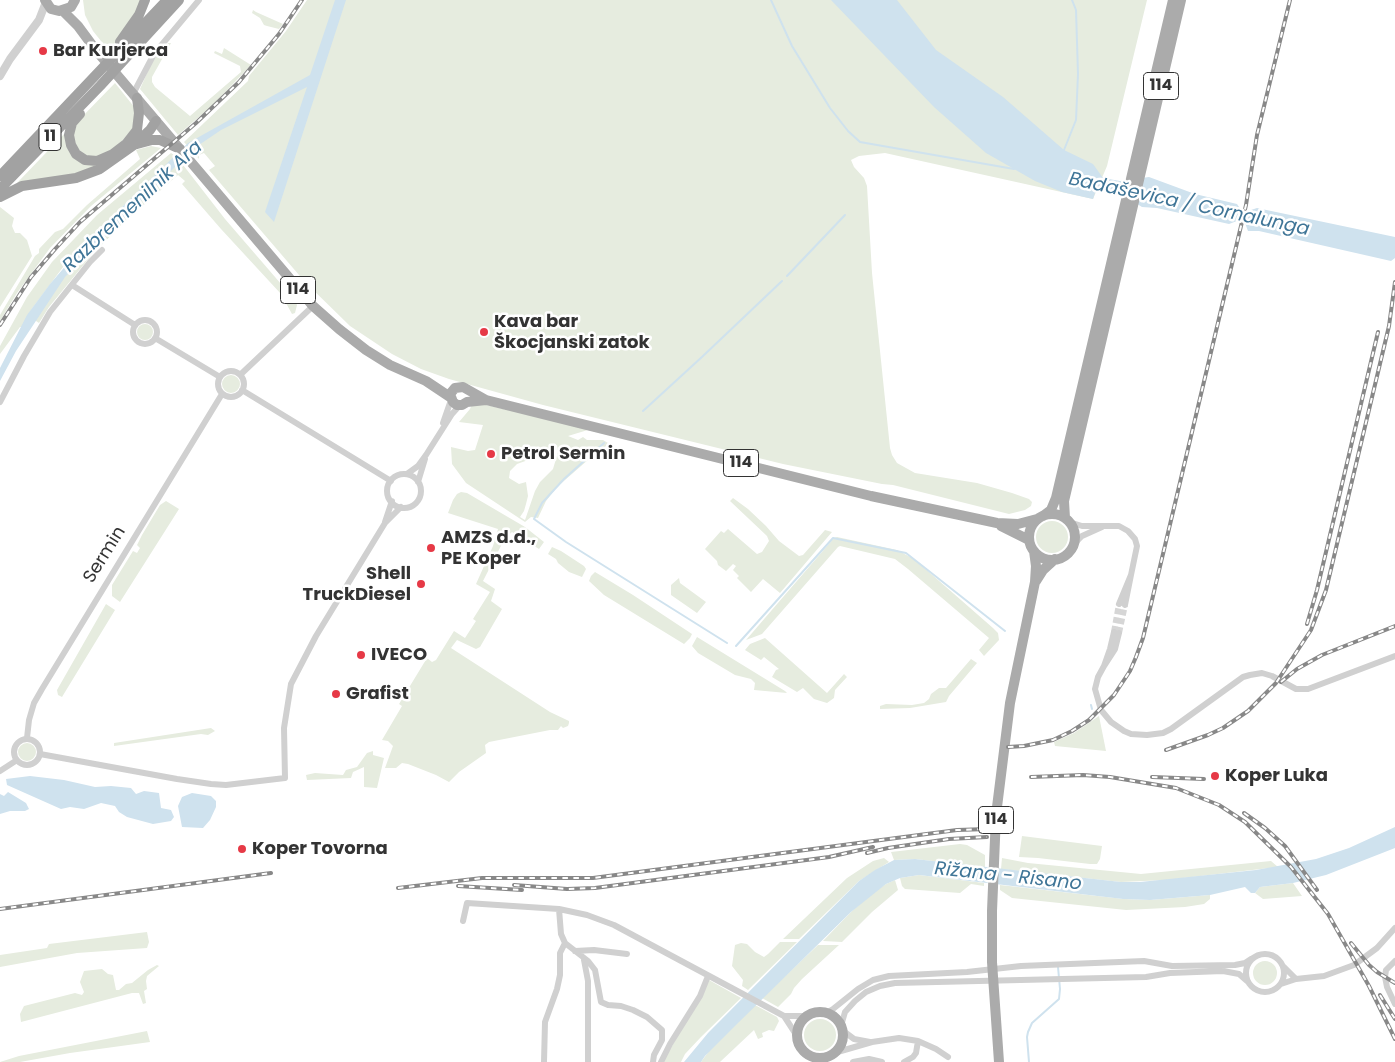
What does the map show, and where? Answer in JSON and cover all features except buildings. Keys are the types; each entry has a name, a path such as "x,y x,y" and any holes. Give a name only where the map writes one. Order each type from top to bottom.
{"highway":[{"path":"83,90 132,26 145,0"},
{"name":"11","path":"0,176 167,0"},
{"name":"11","path":"0,189 100,86 179,0"},
{"path":"100,86 92,101 72,123 69,135 71,145 76,154 91,162 106,158 126,144 136,130 139,113 132,93"},
{"path":"136,130 156,121"},
{"path":"0,197 22,186 88,175 108,164 134,145 150,130 156,121"},
{"path":"134,145 152,140 168,140 180,149"}],"main road":[{"name":"114","path":"1137,171 1173,0"},
{"name":"114","path":"999,1062 992,953 993,865 996,815 1010,703 1035,582 1036,566 1034,551 1029,540 1030,529 1054,505 1181,0"},
{"path":"46,1 78,26 156,121 168,140"},
{"path":"59,11 74,2 78,26"},
{"name":"114","path":"180,149 312,306 366,350 390,365 457,398 486,400 871,496 997,523 1015,525 1028,523 1055,514 1067,520"},
{"name":"114","path":"1035,582 1043,570 1055,559 1068,553 1073,545 1075,535 1067,520 1064,501 1126,217"},
{"name":"114","path":"457,398 469,397 468,391 486,400"},
{"name":"114","path":"997,523 1029,540"},
{"path":"1034,551 1044,558 1055,559"},
{"path":"801,1048 812,1056 827,1057 840,1045 841,1028 836,1020 826,1013 817,1012 807,1016 800,1023 797,1036 803,1062"}],"street":[{"path":"132,93 154,54 199,0"},
{"path":"0,76 10,59 39,20 46,1"},
{"path":"39,20 59,11"},
{"path":"0,402 50,312 102,250"},
{"path":"72,284 135,325"},
{"path":"240,374 312,306"},
{"path":"143,320 153,322 157,330 155,338 147,344 139,342 134,336 135,325 143,320"},
{"path":"155,338 220,377"},
{"path":"229,371 240,374 244,384 242,390 233,397 222,394 218,384 222,374 229,371"},
{"path":"242,390 391,481"},
{"name":"Sermin","path":"27,738 29,720 34,703 222,394"},
{"path":"439,433 457,398"},
{"path":"407,474 426,454 452,414 457,398"},
{"path":"418,482 426,454"},
{"path":"385,523 401,507 412,505 418,500 421,493 418,482 414,477 407,474 398,475 391,481 388,492 392,502 401,507"},
{"path":"40,754 168,778 211,784 226,785 285,778 284,728 291,684 316,636 385,523 392,502"},
{"path":"1067,520 1082,526 1114,525 1124,528 1132,534 1137,546 1122,605"},
{"path":"1073,545 1082,536 1106,526"},
{"path":"1116,632 1095,689 1101,710 1111,722 1124,731 1138,735 1163,733 1171,729 1250,674 1272,676 1296,689 1308,689 1395,656"},
{"path":"27,738 36,742 40,747 40,754 38,760 29,765 22,764 17,760 14,751 16,745 21,740 27,738"},
{"path":"0,771 17,760"},
{"path":"463,921 466,904 559,909 587,915 614,926 782,1015 797,1036"},
{"path":"559,909 561,934 565,942 581,953 595,970 601,1002 634,1010 647,1017 662,1030 662,1040 653,1059"},
{"path":"872,1042 854,1039 841,1028 845,1012 855,1000 866,992 880,986 896,983 1049,980 1223,971 1239,974 1256,990 1264,992 1297,979 1324,976 1354,965 1377,948 1395,928"},
{"path":"544,1062 545,1022 557,989 560,975 560,953 565,942"},
{"path":"581,953 627,954"},
{"path":"581,953 588,981 588,1062"},
{"path":"826,1013 833,1010 858,989 873,980 889,976 967,972 1021,966 1144,961 1172,966 1235,966 1245,963 1256,955 1266,953 1277,957 1283,966 1297,979"},
{"path":"1247,981 1246,967 1251,958"},
{"path":"1395,961 1386,970 1385,977 1387,987 1395,1004"},
{"path":"1280,985 1284,977 1283,966"},
{"path":"661,1062 700,996 708,976"},
{"path":"782,1015 807,1016"},
{"path":"827,1057 872,1042 899,1038 918,1041 936,1049 948,1058"},
{"path":"904,1062 916,1053 918,1041"},
{"path":"853,1062 869,1059 882,1062"}],"shaded area":[{"path":"83,0 141,0 134,18 109,51 93,31 85,15"},
{"path":"307,0 1147,0 1107,166 1093,199 885,153 859,156 851,160 854,167 864,178 867,186 872,273 892,455 897,463 915,473 977,483 1029,499 1032,502 1031,506 1025,510 1009,514 893,485 783,464 543,405 449,379 421,369 392,354 350,326 305,282 209,170 215,166 204,153 199,155 199,159 184,142 248,81 249,76 286,31"},
{"path":"253,10 283,24 279,29 264,25 260,18 252,13"},
{"path":"168,43 171,43 152,77 152,82 155,87 190,116 241,72 240,66 214,53 215,51 222,54 224,48 251,65 214,104 178,135 140,89 152,62"},
{"path":"115,83 135,108 134,127 115,149 103,156 92,157 85,155 77,148 74,140 74,132 78,121"},
{"path":"66,132 71,155 101,164 81,174 17,183"},
{"path":"151,146 161,148 91,206 50,248 17,293 0,321 0,315 35,256 39,253 39,249 55,232 63,229 87,205 140,159 136,150"},
{"path":"171,153 177,157 69,259 31,310 23,327 20,327 0,354 0,346 27,297 52,262 97,215"},
{"path":"180,161 225,219 294,299 297,305 295,313 292,314 281,294 182,184 185,181 178,175 122,224 90,257 49,307 39,323 33,319 54,287"},
{"path":"0,207 14,218 12,226 15,233 20,233 27,240 32,256 0,307"},
{"path":"142,324 148,324 153,329 151,338 142,340 137,335 137,329"},
{"path":"231,375 237,378 240,384 237,390 231,393 225,390 222,384 225,378"},
{"path":"473,402 591,429 568,436 578,440 583,437 587,440 603,440 608,443 557,487 546,501 538,518 531,517 525,522 466,483 452,464 451,447 468,451 475,450 483,425 459,422 470,409","holes":["557,445 558,452 553,469 540,482 535,491 525,520 520,517 524,511 528,496 526,482 519,484 509,478 510,471 517,464"]},
{"path":"461,492 467,493 525,527 544,542 539,549 512,532 505,538 483,581 495,589 491,601 502,609 480,647 476,649 457,640 451,648 550,712 569,721 569,723 568,726 563,728 561,726 558,730 489,742 485,745 486,753 459,772 449,782 408,764 402,763 396,768 385,768 393,746 388,741 382,740 402,706 399,704 427,658 432,662 436,660 454,631 465,638 476,621 473,619 490,592 476,584 493,546 498,529 448,513 453,500"},
{"path":"733,498 748,509 779,541 799,556 803,555 825,530 832,532 780,593 763,579 751,592 737,578 739,576 733,570 736,566 733,564 726,571 718,565 717,561 705,549 721,531 724,533 728,529 757,554 762,552 769,541 767,536 730,501"},
{"path":"166,501 179,509 120,602 112,596 112,585 133,551 137,553 140,548 137,545 142,535 160,505"},
{"path":"1052,521 1063,526 1068,537 1063,548 1052,553 1041,548 1036,537 1041,526"},
{"path":"837,537 897,550 914,559 993,628 998,633 999,640 984,656 979,650 989,638 895,559 840,546 762,634 746,640 834,538"},
{"path":"552,547 584,566 586,569 582,577 569,572 548,554"},
{"path":"595,572 692,634 690,638 684,644 604,595 589,581"},
{"path":"679,578 680,583 706,602 697,613 671,595 671,585"},
{"path":"106,604 115,610 62,697 58,695 57,690"},
{"path":"697,637 787,693 754,690 755,683 751,679 735,675 698,653 692,646"},
{"path":"765,638 827,693 844,674 847,677 835,690 834,698 827,703 814,699 803,688 797,692 772,677 776,670 779,669 764,657 761,660 745,650 750,644"},
{"path":"971,659 977,663 946,702 910,708 880,709 880,706 886,704 912,705 924,703 939,688 946,688"},
{"path":"1099,716 1106,751 1055,746 1054,742 1074,733"},
{"path":"211,728 215,731 208,735 201,734 114,746 114,743"},
{"path":"27,743 33,746 36,752 33,758 27,761 21,758 18,752 21,746"},
{"path":"373,751 373,755 384,758 377,788 364,787 364,767 353,772 351,778 307,780 306,775 315,773 343,775 346,770 357,767 367,753"},
{"path":"1022,836 1102,846 1100,859 1097,864 1090,864 1019,857"},
{"path":"960,844 967,845 985,855 985,867 915,859 894,860 891,852"},
{"path":"884,858 889,862 859,881 799,939 783,939 847,878 873,861"},
{"path":"1002,858 1028,863 1141,874 1271,861 1278,867 1166,880 1121,882 1001,869"},
{"path":"919,875 984,883 984,886 971,884 960,893 905,889 902,886 900,878"},
{"path":"895,880 898,890 872,912 842,942 823,941 872,893"},
{"path":"1293,883 1302,896 1263,899 1255,893 1260,887"},
{"path":"1000,885 1124,899 1150,900 1210,895 1210,899 1204,904 1185,907 1126,910 1012,898 1000,890"},
{"path":"147,932 149,942 147,948 77,953 0,967 0,955 47,948 49,944"},
{"path":"780,942 797,942 748,990 742,986 743,980 732,966 735,945 747,944 764,957"},
{"path":"818,945 839,945 802,979 778,1007 762,998"},
{"path":"1265,961 1270,962 1276,968 1276,978 1270,984 1265,985 1260,984 1254,978 1253,973 1254,968 1260,962"},
{"path":"157,965 159,966 147,976 147,989 144,991 146,1003 143,1004 139,993 132,993 21,1022 20,1014 24,1006 75,993 82,995 84,992 80,982 84,971 102,969 108,974 113,975 116,990 119,990"},
{"path":"709,980 741,998 685,1054 681,1062 663,1062"},
{"path":"755,1005 777,1017 779,1021 774,1031 769,1030 762,1033 763,1037 758,1039 754,1030 720,1062 701,1062 715,1043"},
{"path":"820,1019 826,1020 831,1024 835,1029 835,1041 831,1046 826,1050 820,1051 814,1050 809,1046 805,1041 804,1035 805,1029 809,1024 814,1020"},
{"path":"147,1031 150,1042 20,1062 0,1062 19,1056"}],"water":[{"name":"Razbremenilnik Ara","path":"335,0 346,0 274,222 265,212 307,87 221,130 193,149 65,277 16,351 0,381 0,368 27,315 50,284 87,241 188,143 310,75"},
{"name":"Badaševica / Cornalunga","path":"831,0 897,0 936,50 1003,97 1064,150 1093,164 1103,178 1120,181 1149,177 1195,194 1237,204 1241,210 1248,211 1257,208 1395,237 1395,258 1391,261 1259,231 1248,231 1245,223 1237,221 1229,224 1157,208 1142,207 1118,192 1101,190 1095,193 1093,199 1062,192 1035,181 986,153 934,107"},
{"path":"30,776 64,780 95,787 131,788 136,794 144,791 159,793 161,808 171,810 174,817 171,821 153,824 127,817 119,812 115,806 101,803 84,809 70,807 61,809 7,785 6,779"},
{"path":"8,792 26,803 29,809 0,814 0,794 4,796"},
{"path":"192,793 211,796 216,801 216,807 210,820 203,828 182,827 178,806 182,797"},
{"name":"Rižana - Risano","path":"1395,827 1395,848 1326,875 1293,883 1260,887 1255,893 1251,893 1245,887 1210,895 1150,900 1123,899 919,875 900,878 886,884 851,912 701,1062 684,1062 708,1033 859,881 894,860 915,859 1121,882 1140,882 1256,870 1316,859 1349,848"}],"waterway":[{"path":"771,0 792,46 830,108 848,131 860,142 1014,169"},
{"path":"1064,150 1076,120 1078,74 1076,10 1072,0"},
{"path":"787,276 845,215"},
{"path":"643,411 782,281"},
{"path":"604,443 564,479 542,503 534,519 566,542 727,643"},
{"path":"736,646 833,538 906,553 1005,631"},
{"path":"1091,705 1092,709"},
{"path":"1029,1062 1027,1037 1032,1023 1059,999 1058,967"}],"tunnel":[{"path":"1114,632 1119,604"},
{"path":"1119,633 1125,605"}],"railway":[{"path":"0,325 31,277 80,222 196,123 239,82 279,34 302,0"},
{"path":"1008,747 1053,740 1089,720 1114,695 1130,671 1136,657 1143,638 1246,205 1257,135 1290,0"},
{"path":"1166,750 1223,728 1248,711 1276,683 1311,630 1326,590 1389,326 1395,282"},
{"path":"1307,624 1317,590 1378,332"},
{"path":"1281,682 1297,669 1322,655 1395,626"},
{"path":"1031,777 1083,775 1110,777 1176,788 1219,805 1245,822 1291,867 1328,914 1369,986 1395,1039"},
{"path":"1152,777 1204,779"},
{"path":"1244,813 1285,846 1317,890"},
{"path":"398,888 482,878 593,878 957,830 988,829"},
{"path":"867,853 949,839 987,837"},
{"path":"514,885 567,889 595,888 829,857 873,847"},
{"path":"0,909 271,873"},
{"path":"458,886 522,890"},
{"path":"1351,943 1369,965 1395,983"},
{"path":"1380,995 1395,1019"}],"place":[{"name":"Bar Kurjerca","path":"43,51"},
{"name":"Kava bar Škocjanski zatok","path":"484,332"},
{"name":"Petrol Sermin","path":"491,454"},
{"name":"AMZS d.d., PE Koper","path":"431,548"},
{"name":"Shell TruckDiesel","path":"421,584"},
{"name":"IVECO","path":"361,655"},
{"name":"Grafist","path":"336,694"},
{"name":"Koper Luka","path":"1215,776"},
{"name":"Koper Tovorna","path":"242,849"}]}
